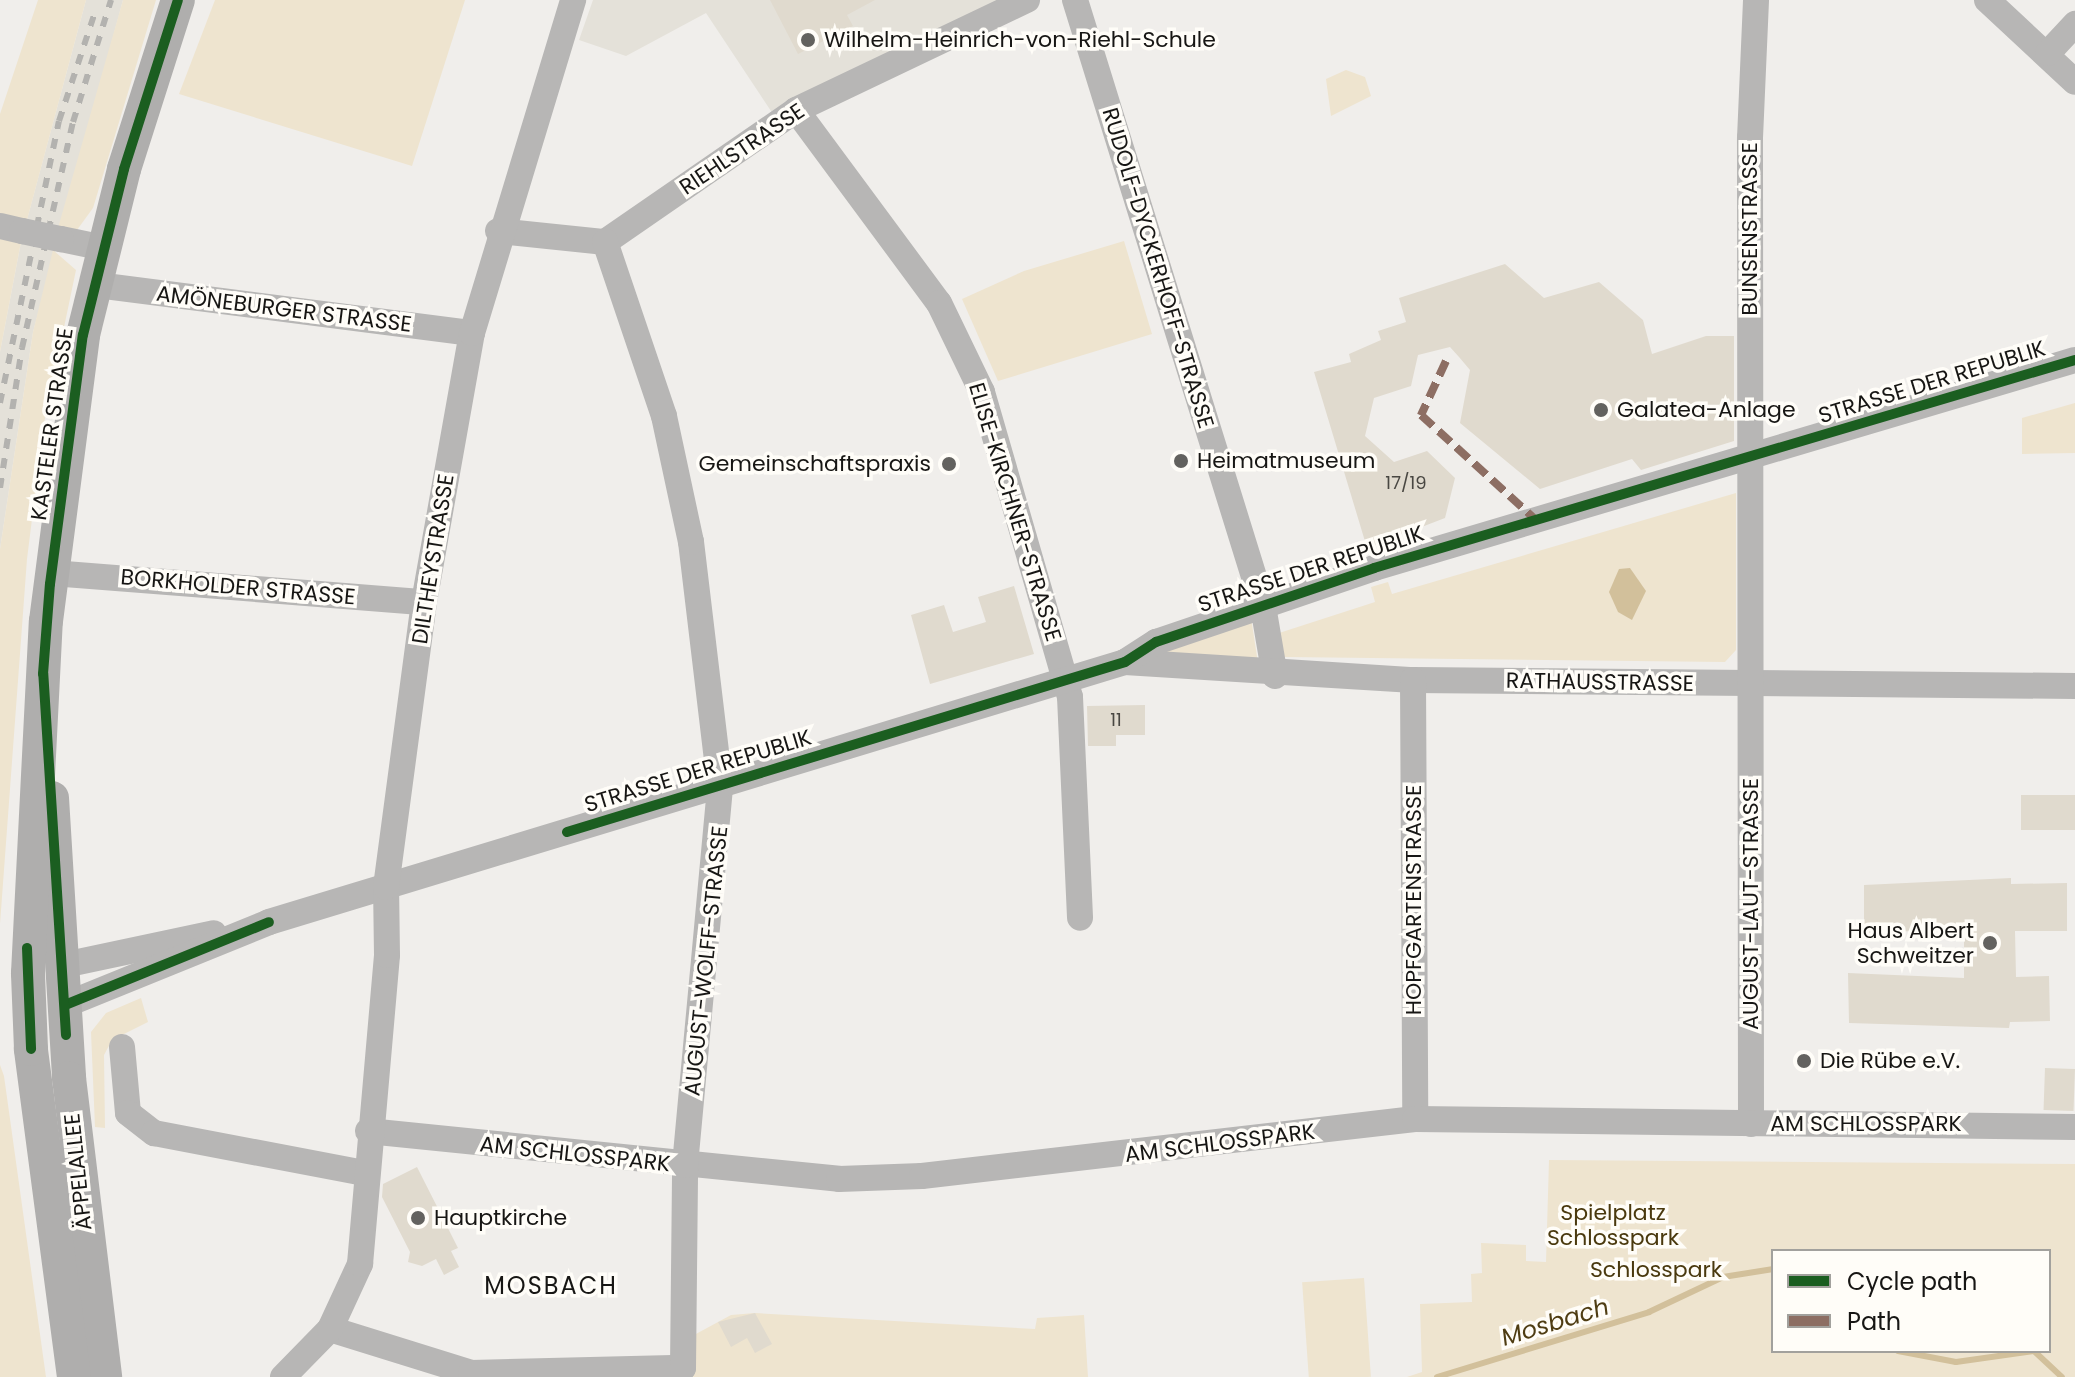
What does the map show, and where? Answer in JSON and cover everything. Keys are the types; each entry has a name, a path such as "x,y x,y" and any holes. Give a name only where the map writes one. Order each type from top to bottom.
{"main road":[{"name":"KASTELER STRASSE","path":"15,1020 14,977 52,573 82,371 83,335 104,248 178,0"},
{"name":"KASTELER STRASSE","path":"43,674 64,965"},
{"path":"14,977 64,965"},
{"name":"ÄPPELALLEE","path":"64,965 65,1005 105,1377"},
{"path":"15,1020 65,1005"},
{"name":"ÄPPELALLEE","path":"15,1020 74,1377"}],"street":[{"name":"DILTHEYSTRASSE","path":"283,1377 330,1329 360,1264 364,1173 387,955 386,887 424,602 472,333 498,231 573,0"},
{"name":"RIEHLSTRASSE","path":"605,242 796,110 1027,0"},
{"name":"RUDOLF-DYCKERHOFF-STRASSE","path":"1075,0 1263,606 1275,676"},
{"name":"BUNSENSTRASSE","path":"1751,684 1749,459 1756,0"},
{"path":"1987,0 2048,53 2075,82"},
{"path":"2048,53 2075,24"},
{"name":"ELISE-KIRCHNER-STRASSE","path":"796,110 939,303 975,377 1067,680 1080,918"},
{"path":"11,228 104,248"},
{"path":"498,231 605,242"},
{"name":"AUGUST-WOLFF-STRASSE","path":"330,1329 471,1373 683,1368 685,1165 720,785 691,542 664,416 605,242"},
{"name":"AMÖNEBURGER STRASSE","path":"96,290 472,333"},
{"name":"STRASSE DER REPUBLIK","path":"64,965 269,922 386,887 1125,662 1156,642 1492,531 1749,459 2075,360"},
{"name":"BORKHOLDER STRASSE","path":"52,573 424,602"},
{"name":"RATHAUSSTRASSE","path":"1125,662 1275,676 1413,680 2075,686"},
{"name":"HOPFGARTENSTRASSE","path":"1413,680 1415,1119"},
{"name":"AUGUST-LAUT-STRASSE","path":"1751,684 1751,1124"},
{"name":"STRASSE DER REPUBLIK","path":"65,1005 269,922"},
{"path":"122,1047 126,1105 134,1120 166,1136 364,1173"},
{"name":"AM SCHLOSSPARK","path":"368,1131 815,1179 922,1176 1415,1119 2075,1127"}],"shaded area":[{"path":"86,0 123,0 33,332 0,549 0,352 21,242"},
{"path":"593,0 1005,0 775,117 706,13 626,56 579,40"},
{"path":"1630,568 1646,591 1632,620 1618,612 1609,592 1619,569"}],"green space":[{"path":"38,0 86,0 27,220 0,226 0,114"},
{"path":"123,0 156,0 93,208 77,230 58,228"},
{"path":"215,0 465,0 412,166 179,94"},
{"path":"1346,70 1365,77 1371,96 1331,116 1326,79"},
{"path":"0,239 21,242 0,352"},
{"path":"1124,241 1152,334 998,381 962,299 1024,271"},
{"path":"53,250 76,270 44,423 27,559 0,924 0,549 33,332"},
{"path":"2075,403 2075,453 2022,454 2022,418"},
{"path":"1736,493 1736,650 1725,662 1284,657 1276,634 1375,602 1371,587 1388,582 1392,594"},
{"path":"1251,618 1258,663 1151,650"},
{"path":"141,998 148,1022 112,1040 104,1055 105,1128 95,1127 91,1032 106,1013"},
{"path":"0,1065 4,1076 46,1377 0,1377"},
{"name":"Schlosspark","path":"1549,1160 2075,1164 2075,1377 1407,1377 1422,1372 1420,1304 1472,1302 1471,1274 1482,1273 1481,1243 1526,1245 1526,1261 1546,1262"},
{"path":"1364,1278 1371,1377 1309,1377 1302,1282"},
{"path":"755,1313 1035,1329 1037,1318 1084,1315 1088,1377 688,1377 693,1376 694,1335 731,1315"}],"building":[{"name":"Wilhelm-Heinrich-von-Riehl-Schule","path":"770,0 875,0 847,15 853,26 798,54"},
{"name":"Galatea-Anlage","path":"1505,264 1544,298 1599,282 1643,320 1652,354 1706,336 1734,336 1734,441 1641,470 1632,459 1540,489 1460,423 1470,370 1450,347 1418,355 1411,386 1374,398 1365,436 1394,462 1427,451 1455,478 1445,518 1367,548 1314,372 1351,362 1349,354 1381,340 1378,331 1406,322 1399,298"},
{"path":"1014,586 1034,654 930,684 911,615 944,605 953,632 986,622 978,597"},
{"path":"1145,705 1145,735 1116,735 1116,746 1088,746 1087,706"},
{"path":"2021,795 2075,795 2075,830 2021,830"},
{"name":"Haus Albert Schweitzer","path":"2011,878 2011,884 2067,883 2067,931 2015,931 2016,977 2049,976 2050,1021 2010,1022 2009,1028 1849,1023 1848,973 1964,978 1964,929 1864,933 1864,885"},
{"path":"2045,1068 2075,1069 2074,1111 2044,1110"},
{"name":"Hauptkirche","path":"417,1167 458,1248 451,1251 459,1267 444,1275 436,1259 422,1266 408,1262 410,1252 382,1197 383,1184"},
{"path":"755,1313 772,1344 755,1353 747,1338 731,1347 718,1322"}],"waterway":[{"name":"Mosbach","path":"1437,1377 1649,1312 1723,1277 1771,1269"},
{"name":"Mosbach","path":"1909,1353 1956,1362 2020,1353"},
{"name":"Mosbach","path":"2036,1353 2062,1377"}],"railway":[{"path":"0,488 22,348 73,122 111,0"},
{"path":"0,403 59,121 94,15"}],"marked path":[{"path":"1446,361 1421,415 1535,519"}],"cycle path":[{"path":"66,1035 43,674 50,584 83,335 124,169 178,0"},
{"path":"567,832 1125,662 1156,642 1374,568 2075,360"},
{"path":"65,1005 269,922"},
{"path":"27,948 31,1049"}],"place":[{"name":"Wilhelm-Heinrich-von-Riehl-Schule","path":"808,40"},
{"name":"Galatea-Anlage","path":"1601,410"},
{"name":"Heimatmuseum","path":"1181,461"},
{"name":"Gemeinschaftspraxis","path":"949,464"},
{"name":"Haus Albert Schweitzer","path":"1990,943"},
{"name":"Die Rübe e.V.","path":"1804,1061"},
{"name":"Hauptkirche","path":"418,1218"}],"district":[{"name":"MOSBACH","path":"551,1286"}],"park label":[{"name":"Spielplatz Schlosspark","path":"1613,1224"}]}
